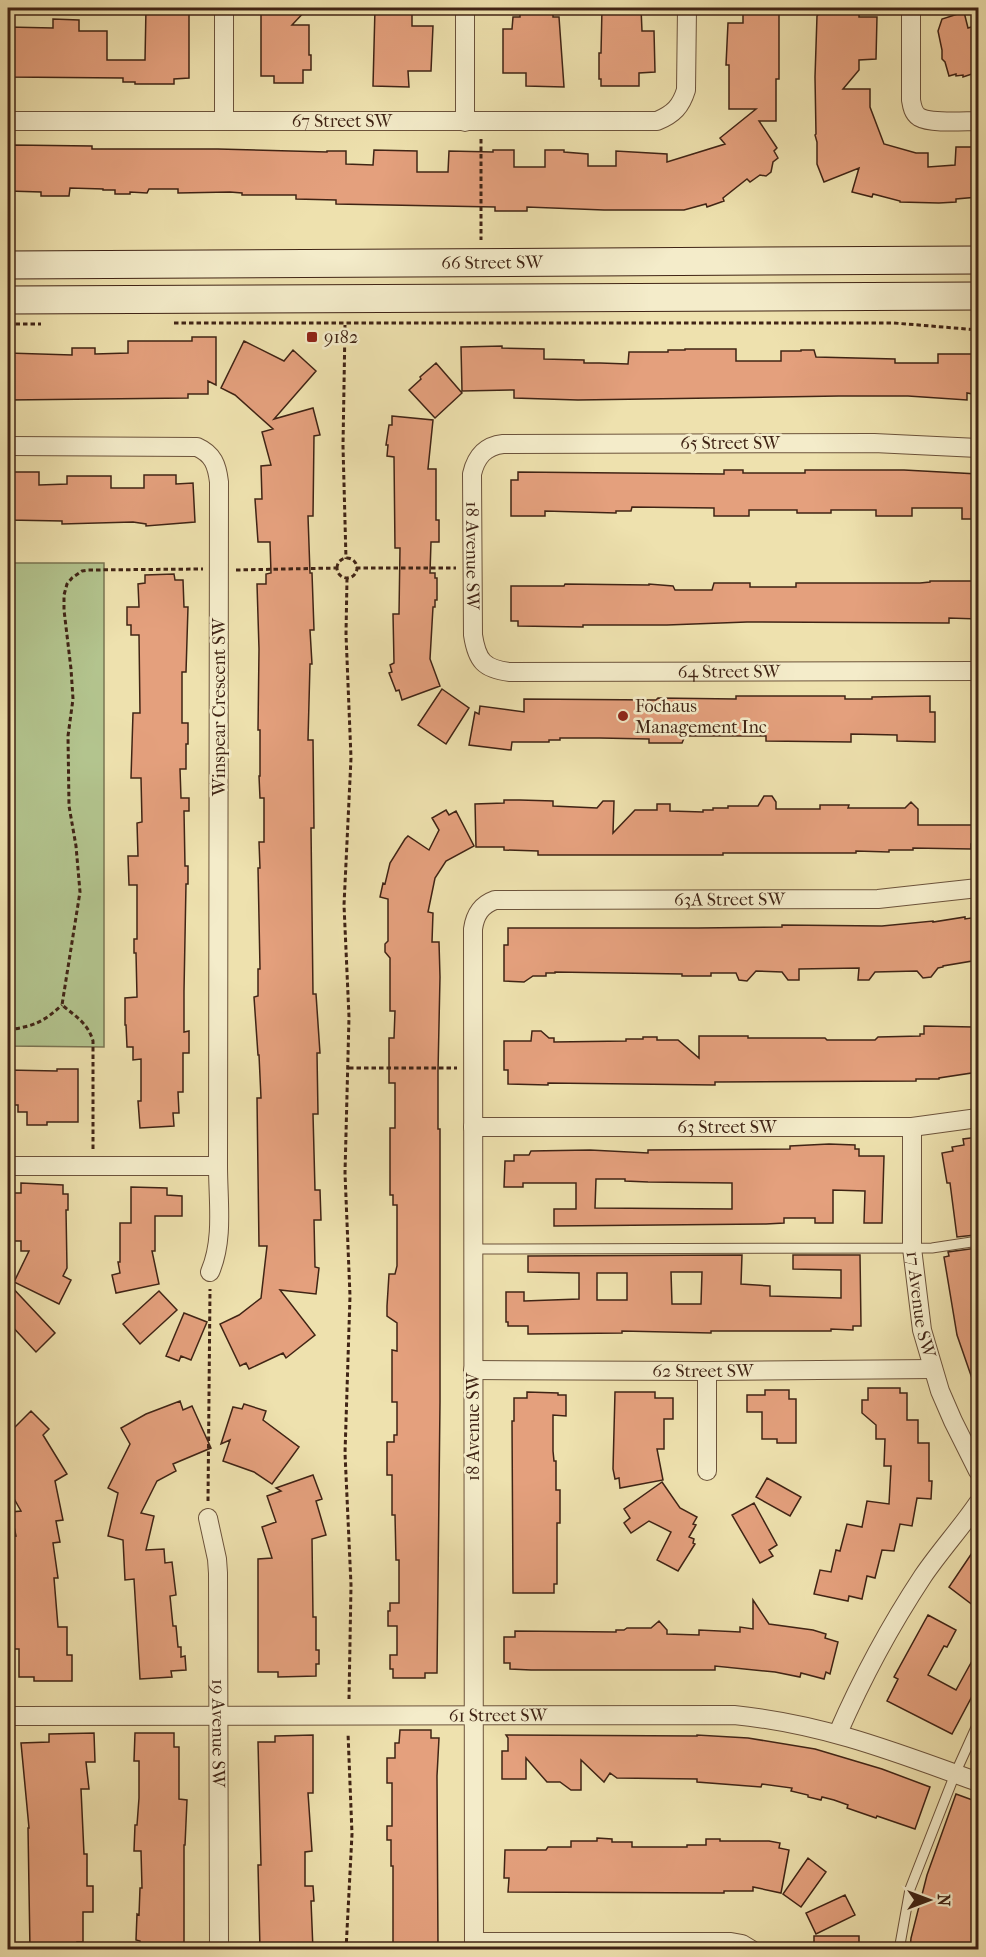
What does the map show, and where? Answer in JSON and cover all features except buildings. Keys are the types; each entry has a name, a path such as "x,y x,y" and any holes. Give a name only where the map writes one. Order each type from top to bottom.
{"main road":[{"name":"66 Street SW","path":"8,265 978,260"},
{"name":"66 Street SW","path":"8,300 978,296"}],"street":[{"path":"224,8 224,121"},
{"path":"465,8 465,122"},
{"name":"67 Street SW","path":"8,121 657,121 676,111 686,90 687,8"},
{"path":"911,8 911,100 913,110 917,116 928,120 978,121"},
{"name":"65 Street SW","path":"484,451 496,445 515,444 864,443 978,448"},
{"name":"Winspear Crescent SW","path":"8,446 187,446 203,450 215,462 219,482 218,1241 216,1257 210,1272"},
{"name":"18 Avenue SW","path":"482,662 477,654 473,635 472,474 474,465 484,451"},
{"name":"64 Street SW","path":"482,662 494,669 510,672 978,671"},
{"name":"63A Street SW","path":"483,907 495,900 878,899 978,888"},
{"name":"18 Avenue SW","path":"474,1946 473,929 475,920 483,907"},
{"name":"63 Street SW","path":"474,1127 912,1127 978,1118"},
{"name":"17 Avenue SW","path":"912,1127 912,1248 922,1330 933,1370 953,1421 978,1471"},
{"path":"8,1166 218,1166"},
{"name":"62 Street SW","path":"473,1371 933,1370"},
{"path":"707,1371 707,1471"},
{"path":"838,1733 883,1640 923,1576 978,1503"},
{"name":"19 Avenue SW","path":"208,1518 218,1573 219,1950"},
{"name":"61 Street SW","path":"8,1716 734,1714 777,1720 838,1733 884,1747 978,1782"},
{"path":"474,1946 730,1942 742,1944 752,1950"}],"lane":[{"path":"474,1249 932,1248 978,1241"},
{"path":"899,1950 910,1889 955,1774 978,1723"}],"path":[{"path":"481,137 481,248"},
{"path":"166,323 894,323 978,330"},
{"path":"8,324 42,324"},
{"path":"345,324 343,446 346,559"},
{"path":"346,559 354,562 356,568 355,574 347,578 340,575 337,568 339,563 346,559"},
{"path":"232,570 337,568"},
{"path":"356,568 473,568"},
{"path":"8,1030 27,1027 45,1020 62,1005 80,892 76,846 69,806 68,736 73,699 64,610 67,584 77,574 88,570 205,569"},
{"path":"347,578 346,634 351,758 344,905 349,1017 345,1173 350,1333 345,1453 351,1585 348,1701"},
{"path":"62,1005 83,1021 93,1041 93,1166"},
{"path":"348,1068 474,1068"},
{"path":"208,1518 210,1272"},
{"path":"346,1950 352,1834 348,1729"}],"green space":[{"path":"8,563 104,563 104,1047 8,1046"}],"place":[{"name":"9182","path":"312,337"},
{"name":"Fochaus Management Inc","path":"623,716"}]}
